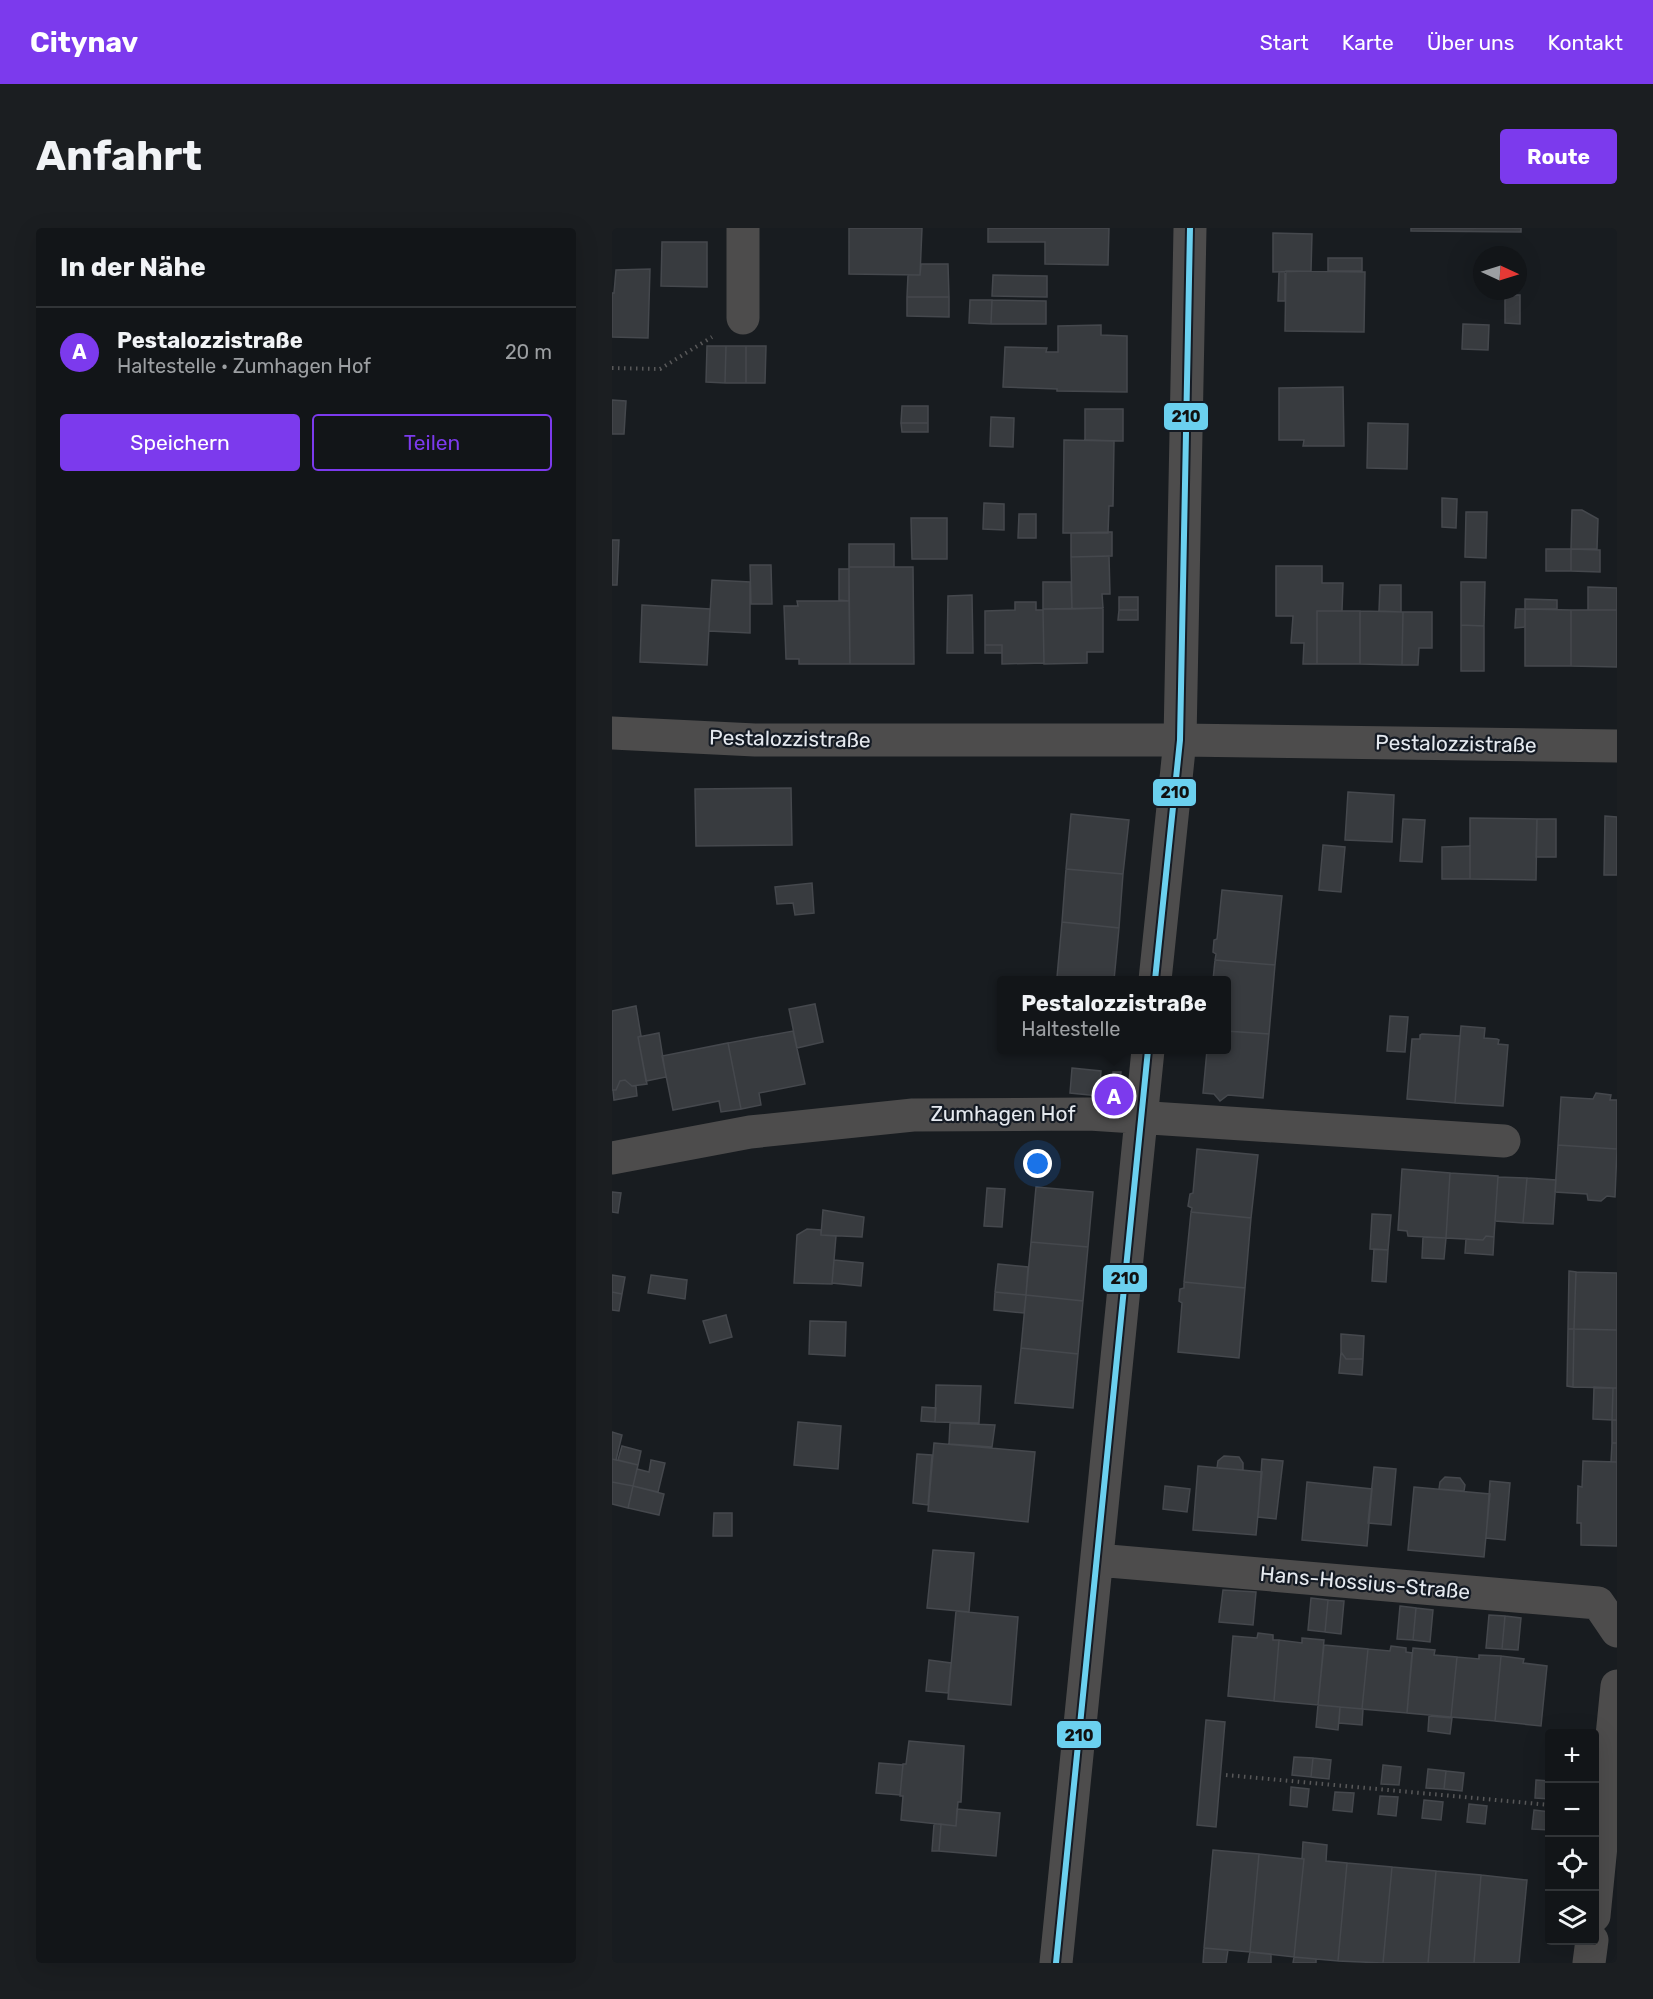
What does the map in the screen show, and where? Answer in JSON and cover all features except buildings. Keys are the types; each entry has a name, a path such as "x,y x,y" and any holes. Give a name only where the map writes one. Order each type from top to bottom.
{"street":[{"path":"743,228 743,318"},
{"path":"1156,976 1180,740 1191,228"},
{"name":"Pestalozzistraße","path":"612,733 755,740 1180,740 1617,746"},
{"path":"1056,1963 1148,1054"},
{"name":"Zumhagen Hof","path":"612,1158 750,1132 913,1115 1089,1114 1504,1141"},
{"name":"Hans-Hossius-Straße","path":"1097,1560 1598,1603 1617,1631"},
{"path":"1596,1891 1617,1686"},
{"path":"1589,1963 1591,1945"}],"path":[{"path":"612,368 660,369 743,318"},
{"path":"1226,1775 1545,1805"}],"transit line":[{"name":"210","path":"1155,976 1180,740 1190,228"},
{"name":"210","path":"1056,1963 1148,1054"}],"place":[{"name":"Pestalozzistraße","path":"1114,1096"}]}
